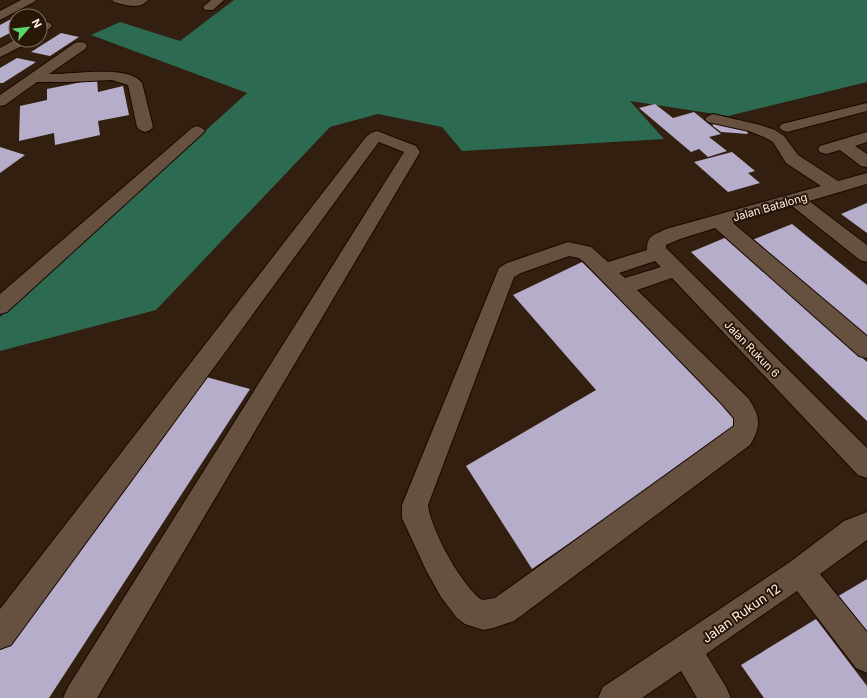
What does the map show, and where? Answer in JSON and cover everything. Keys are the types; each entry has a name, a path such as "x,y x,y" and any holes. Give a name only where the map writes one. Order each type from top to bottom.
{"street":[{"path":"0,16 30,0"},
{"path":"118,0 134,3 142,0"},
{"path":"208,7 218,0"},
{"path":"0,102 80,46"},
{"path":"0,54 10,48"},
{"path":"34,78 70,78 103,75 125,77 135,83 144,127"},
{"path":"787,127 867,107"},
{"path":"832,116 867,136"},
{"path":"713,119 761,130 776,137 792,159 835,187"},
{"path":"0,306 197,130"},
{"path":"0,634 372,140 377,136 410,149 412,152 408,159 79,698"},
{"path":"826,149 867,136"},
{"path":"842,144 867,175"},
{"name":"Jalan Batalong","path":"659,253 656,249 657,241 673,234 720,222 835,187 867,175"},
{"path":"795,199 867,255"},
{"path":"720,222 867,349"},
{"path":"568,248 584,252 621,288 738,404 744,412 747,422 746,430 741,437 503,610 490,614 478,614 465,607 452,589 416,518 415,511 417,498 506,274 514,268 568,248"},
{"path":"604,270 659,253"},
{"name":"Jalan Rukun 6","path":"659,253 867,466"},
{"path":"621,288 674,270"},
{"name":"Jalan Rukun 12","path":"614,698 686,651 800,572 854,531 867,526"},
{"path":"800,572 867,657"},
{"path":"686,651 715,698"}],"green space":[{"path":"234,0 867,0 867,82 728,116 630,101 664,139 462,151 442,127 378,114 330,127 156,310 0,351 0,317 247,93 91,35 120,22 180,41"}],"building":[{"path":"8,21 8,34 0,38 0,25"},
{"path":"61,33 79,37 50,56 31,52 37,48 48,48 48,41"},
{"path":"17,58 36,62 3,83 0,83 0,68"},
{"path":"97,79 98,92 123,86 129,115 98,121 100,135 55,145 54,133 19,141 20,106 47,100 47,89"},
{"path":"655,104 673,118 694,112 721,134 709,137 727,151 708,157 699,149 691,152 639,108"},
{"path":"711,117 743,120 748,134 721,132 713,126"},
{"path":"0,147 25,155 0,173"},
{"path":"732,152 755,171 748,173 760,183 728,192 694,162"},
{"path":"867,203 867,233 841,214"},
{"path":"792,224 867,285 867,340 752,240"},
{"path":"727,237 867,362 867,421 691,252"},
{"path":"582,262 746,422 532,569 466,466 596,390 513,295"},
{"path":"199,375 250,389 49,698 0,698 0,650"},
{"path":"867,579 867,649 830,601"},
{"path":"816,619 867,686 867,698 764,698 741,665"}]}
